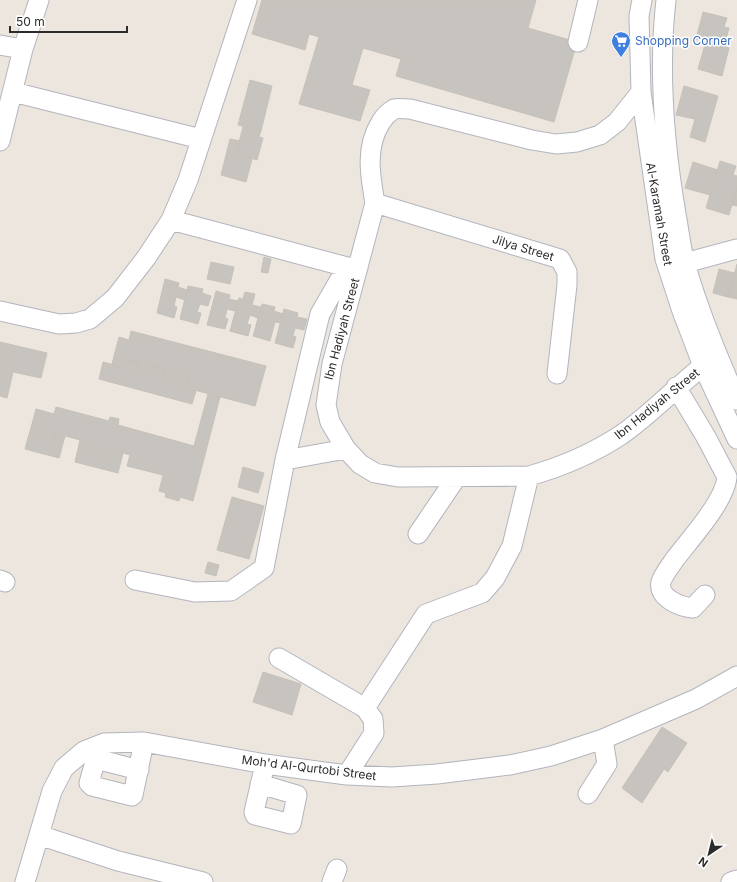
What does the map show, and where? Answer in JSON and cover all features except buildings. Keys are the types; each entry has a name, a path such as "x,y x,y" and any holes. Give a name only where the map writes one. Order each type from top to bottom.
{"street":[{"path":"0,141 23,49 39,0"},
{"path":"0,311 59,324 76,323 90,320 115,298 146,258 171,220 202,139 245,0"},
{"path":"578,42 588,0"},
{"name":"Al-Karamah Street","path":"666,0 662,37 662,92 670,178 685,263 706,326 737,400"},
{"name":"Al-Karamah Street","path":"637,5 641,92 665,259 682,311 703,366 737,438"},
{"path":"0,45 23,49"},
{"path":"13,92 202,139"},
{"name":"Ibn Hadiyah Street","path":"641,92 617,122 600,135 577,142 556,144 532,140 410,109 395,109 385,116 375,132 370,149 370,177 375,203 353,268 332,364 326,405 330,422 346,449 360,464 375,472 398,477 456,478 529,476 552,469 596,450 622,434 676,387 703,366"},
{"name":"Jilya Street","path":"375,203 560,259 567,272 567,286 557,374"},
{"path":"135,580 195,592 231,591 264,568 285,460 320,314 353,268 171,220"},
{"path":"685,263 737,249"},
{"path":"676,387 727,476 723,493 671,565 661,582 660,589 663,595 687,607 693,608 705,595"},
{"path":"285,460 346,449"},
{"path":"366,708 426,614 482,593 495,578 512,546 529,476"},
{"path":"418,534 456,478"},
{"path":"279,658 366,708 373,719 374,733 347,775"},
{"name":"Moh'd Al-Qurtobi Street","path":"24,882 52,790 64,768 84,751 104,743 144,742 265,764 347,775 392,777 510,765 551,756 603,740 696,699 737,676"},
{"path":"588,794 607,764 603,740"},
{"path":"139,770 144,742"},
{"path":"260,784 265,764"},
{"path":"39,835 118,860 203,882"},
{"path":"731,882 737,880"}],"place":[{"name":"Shopping Corner","path":"621,58"}]}
